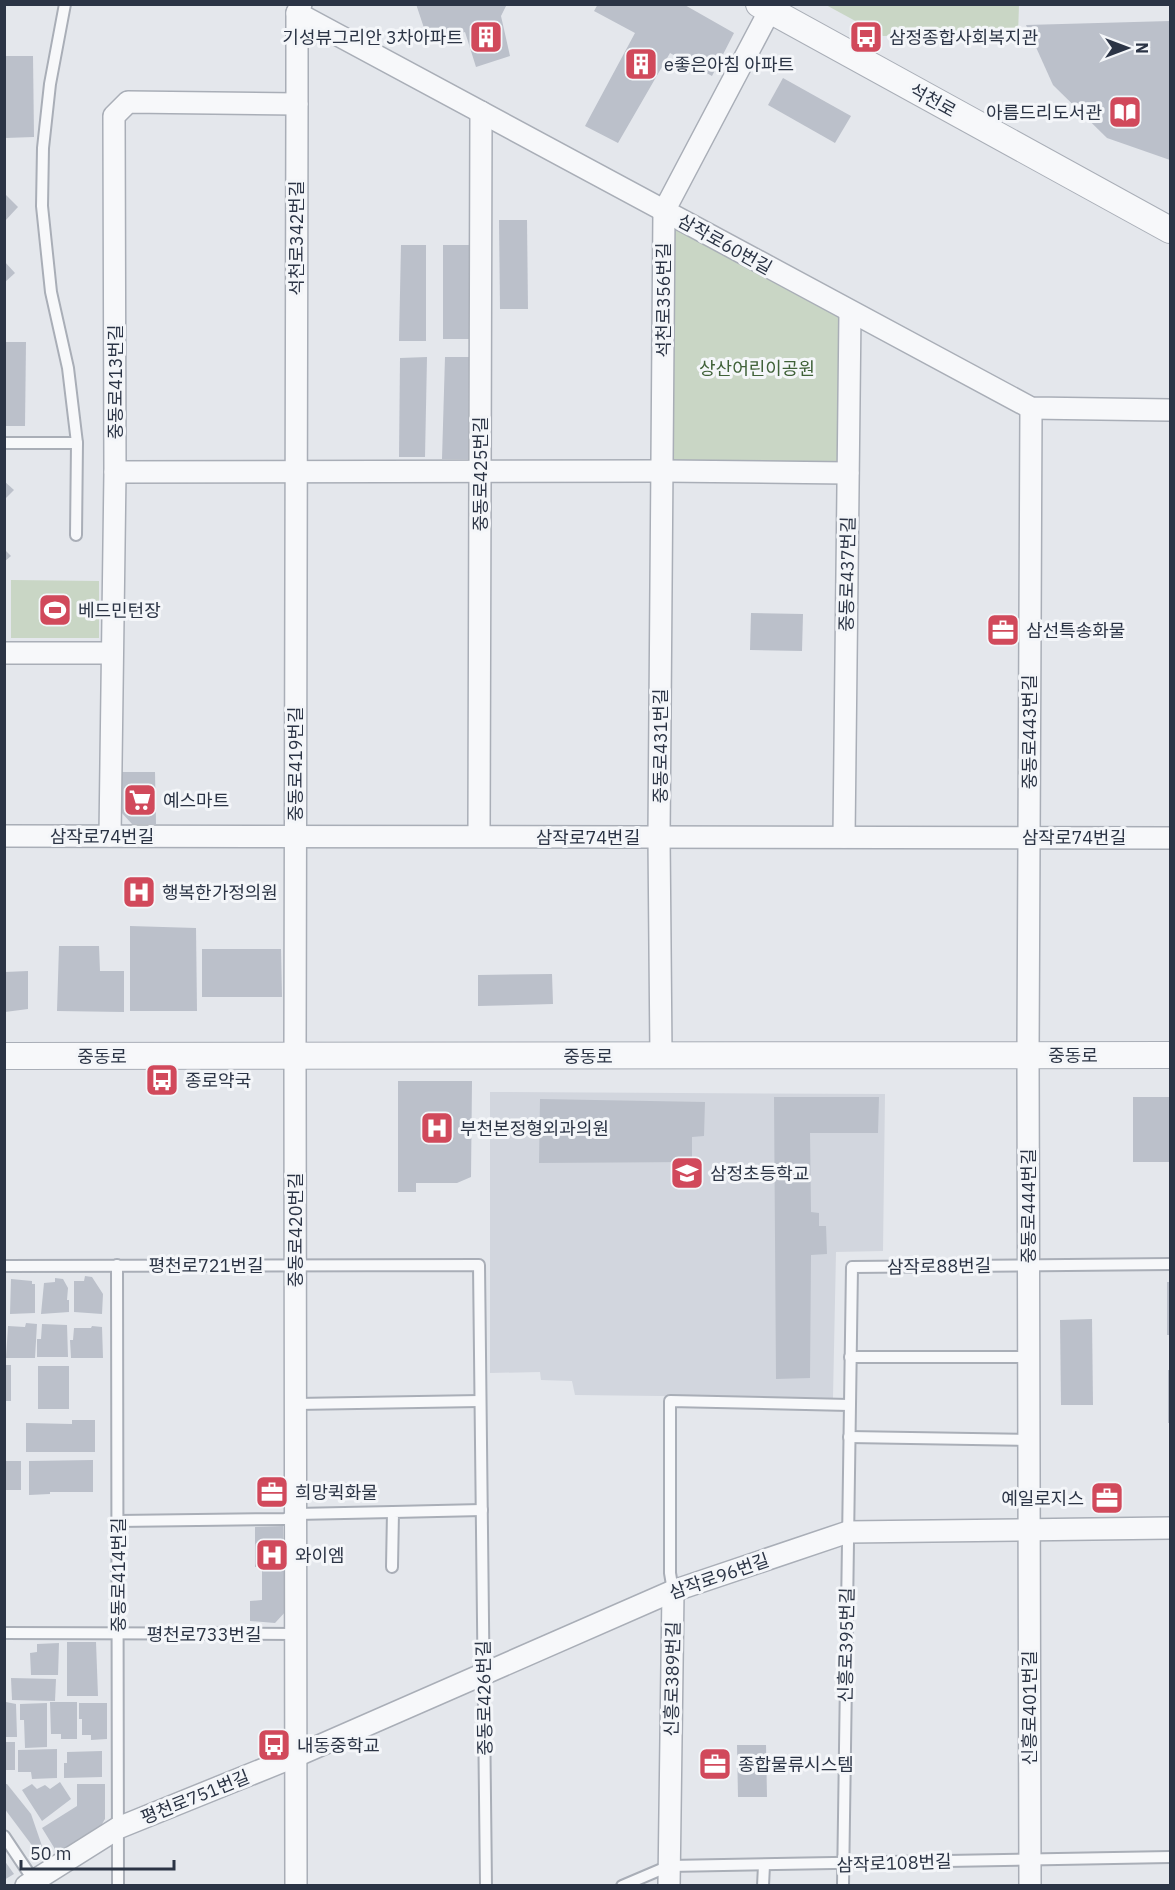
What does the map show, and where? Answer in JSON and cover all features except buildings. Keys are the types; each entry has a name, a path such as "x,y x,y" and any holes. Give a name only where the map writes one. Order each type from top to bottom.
{"street":[{"name":"석천로356번길","path":"662,471 664,211 764,7"},
{"name":"석천로","path":"764,7 1170,230"},
{"name":"삼작로60번길","path":"299,9 481,112 1031,408 1170,411"},
{"name":"석천로342번길","path":"296,472 299,9"},
{"name":"중동로413번길","path":"110,836 115,472 114,116 128,102 297,104"},
{"name":"중동로425번길","path":"479,836 481,112"},
{"name":"중동로437번길","path":"844,837 850,312"},
{"name":"중동로443번길","path":"1028,1055 1031,408"},
{"name":"중동로431번길","path":"661,1056 659,837 662,471"},
{"path":"115,472 848,473"},
{"name":"중동로419번길","path":"295,1056 296,472"},
{"path":"4,653 112,653"},
{"name":"삼작로74번길","path":"4,836 1170,838"},
{"name":"중동로444번길","path":"1028,1055 1029,1530"},
{"name":"중동로","path":"4,1056 1170,1055"},
{"name":"중동로420번길","path":"295,1056 296,1886"},
{"name":"삼작로96번길","path":"296,1756 673,1591 848,1532 1170,1528"},
{"name":"신흥로401번길","path":"1029,1530 1030,1886"},
{"name":"신흥로389번길","path":"669,1876 673,1591"},
{"name":"평천로751번길","path":"30,1883 118,1828 296,1756"}],"lane":[{"path":"65,4 50,84 43,148 42,206 51,292 68,368 77,443 76,535"},
{"path":"4,443 77,443"},
{"name":"삼작로88번길","path":"852,1267 1170,1264"},
{"name":"중동로414번길","path":"117,1265 118,1886"},
{"name":"평천로721번길","path":"4,1266 478,1265"},
{"name":"중동로426번길","path":"478,1265 486,1886"},
{"name":"신흥로395번길","path":"843,1886 852,1267"},
{"path":"850,1357 1028,1357"},
{"path":"296,1404 480,1401"},
{"name":"신흥로389번길","path":"673,1591 670,1573 670,1401 849,1405"},
{"path":"849,1437 1028,1440"},
{"path":"118,1521 285,1519 296,1514 482,1510"},
{"path":"392,1567 393,1512"},
{"name":"평천로733번길","path":"4,1633 296,1634"},
{"name":"평천로751번길","path":"4,1836 30,1883"},
{"name":"삼작로108번길","path":"622,1886 669,1876 764,1865 1170,1857"},
{"path":"763,1886 764,1865"}],"shaded area":[{"name":"삼정초등학교","path":"490,1092 885,1094 883,1251 836,1252 833,1398 575,1395 572,1381 541,1380 540,1372 490,1373"}],"green space":[{"path":"826,5 1019,5 1018,34 883,36"},
{"name":"상산어린이공원","path":"664,211 850,312 848,473 662,471"},
{"name":"베드민턴장","path":"11,580 99,581 99,638 11,638"}],"place":[{"name":"기성뷰그리안 3차아파트","path":"486,37"},
{"name":"삼정종합사회복지관","path":"866,37"},
{"name":"e좋은아침 아파트","path":"641,64"},
{"name":"아름드리도서관","path":"1125,112"},
{"name":"베드민턴장","path":"55,610"},
{"name":"삼선특송화물","path":"1003,630"},
{"name":"예스마트","path":"140,800"},
{"name":"행복한가정의원","path":"139,892"},
{"name":"종로약국","path":"162,1080"},
{"name":"부천본정형외과의원","path":"437,1128"},
{"name":"삼정초등학교","path":"687,1173"},
{"name":"희망퀵화물","path":"272,1492"},
{"name":"예일로지스","path":"1107,1498"},
{"name":"와이엠","path":"272,1555"},
{"name":"내동중학교","path":"274,1745"},
{"name":"종합물류시스템","path":"715,1764"}]}
